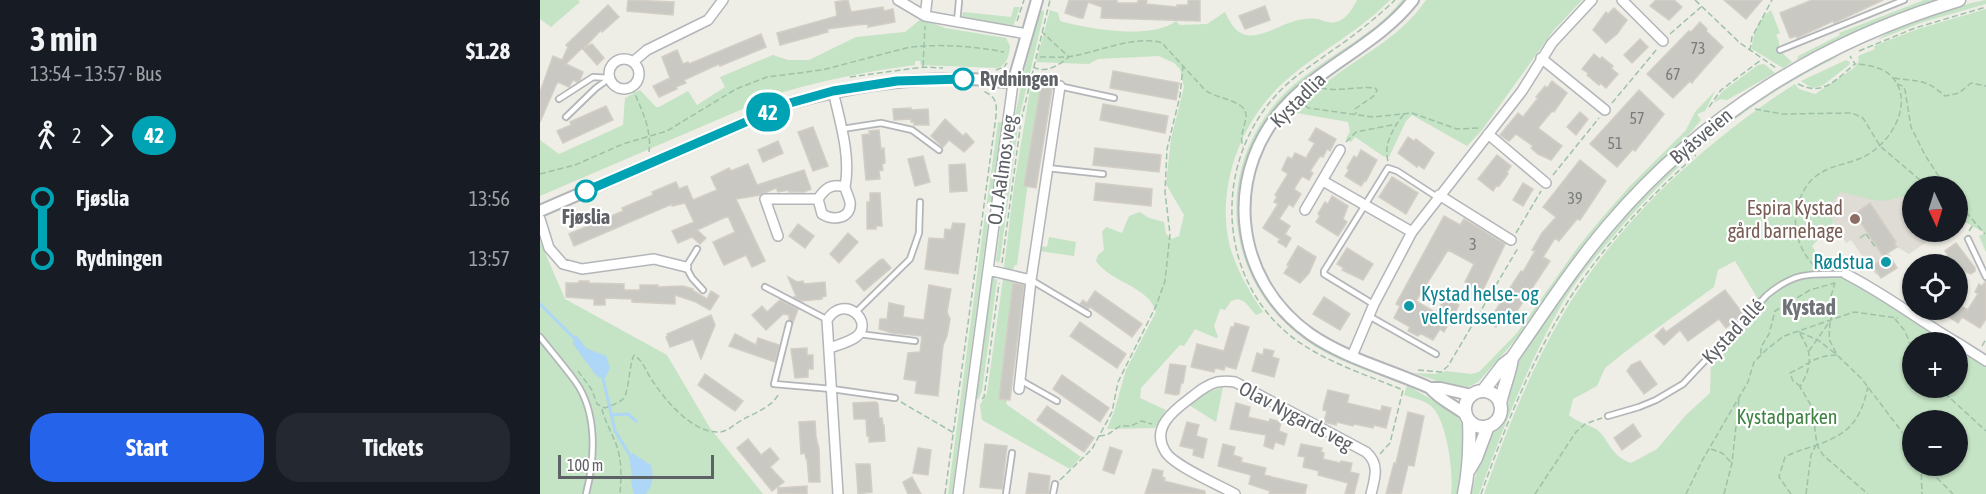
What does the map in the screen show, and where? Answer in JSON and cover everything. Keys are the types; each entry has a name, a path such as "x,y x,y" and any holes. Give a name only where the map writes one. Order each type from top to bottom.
{"main road":[{"name":"Byåsveien","path":"1477,393 1512,358 1607,228 1667,164 1708,128 1776,80 1829,50 1878,28 1959,0"},
{"name":"Byåsveien","path":"1500,404 1503,385 1510,370 1512,358"},
{"path":"1464,494 1468,470 1465,405 1477,393 1494,395 1500,404 1499,415 1488,426 1477,425 1467,418"},
{"path":"1468,470 1476,458 1488,426"}],"street":[{"path":"634,61 646,50 708,20 723,0"},
{"path":"898,0 925,16 1027,34"},
{"path":"925,16 927,0"},
{"name":"O.J. Aalmos veg","path":"958,494 1014,83 1037,0"},
{"name":"Kystadlia","path":"1413,0 1400,17 1320,75 1279,113 1268,128 1257,149 1245,185 1244,211 1248,244 1265,285 1279,306 1298,325 1318,339 1352,356 1430,388 1477,393"},
{"path":"1352,356 1374,304 1412,232 1487,130 1522,91 1552,43 1592,0"},
{"path":"1623,0 1663,41"},
{"path":"623,58 634,61 640,74 636,84 628,89 619,88 610,78 609,71 614,63 623,58"},
{"path":"1541,58 1605,110"},
{"path":"540,211 790,103 833,91 897,81 944,79 1014,83"},
{"path":"1019,384 1031,280 1060,86"},
{"path":"818,199 822,214 828,218 840,218 849,209 850,203 845,187 848,172 842,129 833,91"},
{"path":"1487,130 1546,183"},
{"path":"1305,210 1340,150"},
{"path":"1323,181 1412,232"},
{"path":"778,236 765,199 818,199 829,187 838,185 845,187"},
{"path":"1438,196 1511,240"},
{"path":"540,219 549,248 563,264 582,269 654,259 686,267"},
{"path":"988,270 1031,280"},
{"name":"Kystad allé","path":"1846,274 1902,308"},
{"path":"830,348 857,337 862,325 861,318 856,312 838,309 827,320 838,494"},
{"name":"Kystad allé","path":"1920,320 1939,332"},
{"name":"Kystad allé","path":"1968,350 1986,361"},
{"name":"Olav Nygards veg","path":"1162,426 1174,411 1208,386 1217,382 1235,382 1366,452 1374,461 1376,475 1371,494"},
{"name":"Kystadlia","path":"1430,388 1436,396 1458,408 1467,418"},
{"path":"1162,426 1162,444 1172,459 1235,494"}],"lane":[{"path":"1780,50 1904,0"},
{"path":"957,23 959,1"},
{"path":"559,99 593,77 610,78"},
{"path":"566,117 596,88 610,78"},
{"path":"1045,83 1114,98"},
{"path":"842,129 881,123 912,130 939,150"},
{"path":"1047,168 1103,174"},
{"path":"1374,304 1323,273 1389,168 1438,196"},
{"path":"856,312 910,260 919,233 920,202"},
{"path":"1968,239 1986,277"},
{"path":"697,249 686,267 703,290"},
{"name":"Kystad allé","path":"1608,416 1647,404 1683,384 1781,283 1798,275 1846,274"},
{"path":"1031,280 1088,314"},
{"path":"765,287 827,320"},
{"path":"1369,316 1436,354"},
{"path":"789,324 774,384 895,398"},
{"path":"859,334 915,341"},
{"path":"540,337 576,383 590,417 592,439 586,494"},
{"path":"1019,384 1057,401"},
{"path":"1006,494 1012,453"},
{"path":"1053,494 1055,484"}],"path":[{"path":"978,403 984,397 1021,121 1050,0"},
{"path":"1374,461 1390,443 1403,390 1318,354 1295,339 1273,318 1260,301 1243,271 1232,230 1230,205 1233,183 1243,147 1263,111 1280,91 1379,15 1395,0"},
{"path":"1695,0 1750,52 1776,68"},
{"path":"1750,52 1752,37 1772,0"},
{"path":"1858,51 1915,28 1986,7"},
{"path":"1410,370 1441,372 1454,360 1518,248 1511,240 1546,183 1663,41 1701,8"},
{"path":"923,67 925,16"},
{"path":"1042,32 1069,57"},
{"path":"1040,57 1069,57 1121,45 1158,41 1168,48 1197,83 1211,94 1233,102 1244,110 1246,119 1240,135 1243,147"},
{"path":"540,174 575,165 623,144 650,138 677,126 736,89 767,77 822,70 910,47 962,46 1004,52"},
{"path":"1845,57 1850,55 1855,64"},
{"path":"1033,66 1045,70 1069,57"},
{"path":"1709,107 1721,90 1762,59"},
{"path":"1798,84 1812,90 1823,88 1855,64 1880,69 1893,77 1932,85 1945,96 1959,93 1971,83 1986,86"},
{"path":"1055,484 1063,479 1092,449 1112,412 1118,382 1156,306 1165,281 1170,234 1165,192 1167,149 1180,96 1183,66"},
{"path":"1820,274 1799,243 1794,227 1797,205 1805,188 1815,176 1833,167 1865,158 1880,146 1899,119 1902,102 1893,77"},
{"path":"1896,84 1903,86 1905,90 1911,127 1939,176"},
{"path":"632,87 647,121 650,138 648,153"},
{"path":"1317,87 1338,91 1375,88 1377,90 1375,95 1355,109 1358,116"},
{"path":"1310,94 1306,106 1308,108 1372,117 1412,113 1457,129 1487,130"},
{"path":"1761,104 1755,109 1782,114 1852,113 1863,118 1880,146 1915,176"},
{"path":"1389,168 1387,146 1404,114"},
{"path":"1340,150 1353,133 1397,124"},
{"path":"1481,494 1520,395 1550,332 1566,305 1611,243 1634,216 1697,154"},
{"path":"1968,214 1985,234"},
{"path":"1968,232 1975,222"},
{"path":"1860,238 1867,233 1876,248"},
{"path":"1761,354 1761,347 1769,334 1775,311 1810,290 1835,284 1846,274"},
{"path":"1809,352 1830,321 1835,308 1831,296 1835,284"},
{"path":"1686,494 1748,382 1754,362 1761,354 1784,336 1854,312 1895,318 1902,317"},
{"path":"1895,318 1905,332"},
{"path":"1830,321 1829,339 1837,355"},
{"path":"1799,332 1818,340 1837,355 1868,387 1902,433"},
{"path":"1799,332 1809,352 1810,370 1800,387"},
{"path":"620,494 622,470 618,449 607,425 603,408 623,400 634,355 640,359 650,376 680,414 706,430 718,433 726,431 776,398 782,385"},
{"path":"1837,355 1822,356 1790,372 1793,381 1800,387 1812,407 1817,444 1823,455 1868,494"},
{"path":"1791,494 1779,477 1785,457 1799,449 1817,444 1848,430 1863,409 1868,387"},
{"path":"1724,494 1732,463 1739,397"},
{"path":"895,398 954,433"},
{"path":"1950,398 1986,431"},
{"path":"1535,494 1576,432 1585,424 1608,416"},
{"path":"1099,436 1107,435 1119,426 1131,426 1141,421 1162,426"},
{"path":"1806,494 1811,455 1817,444"},
{"path":"1710,448 1722,453 1732,463"},
{"path":"1922,494 1923,476"},
{"path":"1934,476 1953,494"}],"shaded area":[{"path":"1810,186 1902,196 1902,242 1927,242 1909,254 1897,247 1888,253 1897,268 1881,278 1878,274 1876,275 1851,240 1846,243"}],"green space":[{"path":"540,0 578,0 580,2 551,27 540,19"},
{"path":"1357,0 1390,0 1365,22 1285,81 1269,97 1244,135 1235,156 1226,202 1226,225 1236,264 1263,312 1256,315 1245,302 1238,299 1231,301 1225,310 1220,309 1214,326 1218,337 1195,329 1184,346 1180,345 1141,388 1140,398 1166,410 1155,428 1107,429 1126,370 1156,312 1146,296 1111,275 1096,261 1098,255 1104,250 1102,232 1106,227 1122,233 1129,216 1140,212 1149,218 1164,222 1166,234 1172,239 1179,236 1184,215 1166,184 1171,139 1184,87 1180,69 1174,63 1159,56 1098,59 1089,64 1036,62 1050,10 1058,13 1060,21 1103,30 1120,31 1151,30 1165,27 1176,21 1180,25 1207,24 1225,12 1237,30 1243,34 1255,35 1303,19 1336,22 1348,15"},
{"path":"1402,0 1406,0 1393,14 1300,83 1286,96 1265,123 1250,153 1242,184 1239,216 1244,248 1255,278 1272,306 1309,339 1348,360 1402,382 1402,384 1322,351 1299,335 1274,310 1255,282 1243,252 1237,220 1238,188 1245,156 1260,125 1281,97 1310,72 1360,38 1390,14"},
{"path":"1426,0 1582,0 1553,31 1482,130 1467,146 1412,115 1406,121 1389,157 1383,156 1355,137 1351,142 1346,139 1350,131 1348,122 1297,113 1327,82 1397,32"},
{"path":"1924,0 1940,0 1868,26 1797,60 1798,56 1840,35 1839,33"},
{"path":"1986,0 1986,4 1923,22 1877,40 1915,20"},
{"path":"1014,7 1020,7 1012,25 967,20 962,17 963,12 1011,17"},
{"name":"Kystadparken","path":"1986,9 1986,252 1979,236 1985,233 1968,224 1968,176 1902,176 1902,197 1889,200 1878,201 1840,192 1830,204 1833,224 1812,246 1826,269 1853,281 1902,313 1902,320 1913,320 1932,332 1902,332 1902,398 1968,398 1968,354 1986,366 1986,494 1484,494 1518,404 1549,339 1583,283 1635,218 1695,159 1761,107 1795,84 1799,89 1815,94 1854,68 1859,61 1858,56 1875,49 1874,46 1918,29","holes":["1735,261 1761,304 1711,363 1710,393 1686,415 1657,449 1631,463 1623,460 1613,451 1599,431 1569,415 1573,399 1597,386 1605,368 1714,287 1718,270"]},
{"path":"1043,10 1020,115 1015,116 1023,76 1040,12"},
{"path":"1771,10 1780,33 1776,35 1779,50 1792,62 1783,68 1752,49 1757,27"},
{"path":"921,19 945,28 1006,38 1010,46 1004,65 998,68 921,65 920,61 915,61 915,65 847,76 780,93 540,196 540,140 559,154 623,125 625,98 640,90 656,107 688,91 697,105 725,87 720,77 773,55 788,60 809,60 856,37 905,32"},
{"path":"1840,56 1777,91 1718,132 1665,180 1602,250 1581,275 1550,325 1517,396 1479,494 1471,494 1486,445 1507,412 1511,379 1517,364 1580,273 1627,215 1679,162 1737,115 1811,68"},
{"path":"1846,60 1850,62 1849,65 1822,86 1812,88 1801,81"},
{"path":"1764,64 1775,73 1727,100 1721,99 1713,103 1723,91 1758,65"},
{"path":"1031,84 1041,85 1017,265 1013,269 1006,269 1004,268 1014,186"},
{"path":"1715,91 1705,111 1697,114 1701,120 1608,217 1520,335 1478,382 1468,387 1452,386 1414,373 1435,374 1446,371 1471,374 1479,372 1517,333 1578,247 1601,219 1630,186 1686,130 1695,112"},
{"path":"998,122 1002,122 991,204 988,206 987,203"},
{"path":"1014,123 1018,127 998,263 996,260"},
{"path":"985,215 989,215 952,494 948,494"},
{"path":"1049,237 1076,242 1074,256 1039,251 1040,246 1047,247"},
{"path":"540,241 565,299 667,355 710,428 763,494 540,494"},
{"path":"992,277 997,280 982,391 976,400"},
{"path":"1003,279 1013,282 999,399 1007,400 1006,404 1081,457 1070,469 982,420 980,405 987,393"},
{"path":"1407,385 1449,410 1462,424 1465,439 1457,494 1451,494 1448,448 1437,413 1428,404 1404,395"},
{"path":"1223,387 1216,422 1189,405 1206,393"}],"water":[{"path":"576,335 586,348 606,356 610,368 605,378 600,378 595,374 573,344 573,338"},
{"path":"632,453 651,465 652,480 646,494 634,494 629,456"}],"building":[{"path":"628,0 674,2 673,15 627,11"},
{"path":"848,0 851,12 883,7 884,11 893,9 895,22 868,27 868,24 827,29 828,32 780,45 777,33 837,16 835,2"},
{"path":"1069,0 1117,0 1117,3 1138,3 1138,0 1147,0 1146,4 1177,7 1177,5 1188,5 1188,0 1200,0 1200,21 1101,18 1102,7 1088,2 1083,18 1080,18 1065,13"},
{"path":"1656,0 1674,0 1682,7 1669,20 1650,6"},
{"path":"1724,0 1762,0 1746,19"},
{"path":"1812,0 1883,0 1834,23 1833,21 1797,38 1796,36 1790,38 1780,13"},
{"path":"608,5 619,17 602,32 601,30 584,48 592,44 604,58 597,65 582,48 566,64 583,72 580,80 577,82 573,80 569,87 558,82 540,122 540,92 553,56 562,60 568,47 566,45"},
{"path":"1265,6 1270,20 1245,29 1239,16"},
{"path":"1614,8 1627,20 1617,34 1606,43 1593,30 1606,12 1608,14"},
{"path":"1700,22 1723,47 1692,83 1690,81 1673,98 1647,74"},
{"path":"761,34 766,47 684,80 686,83 659,97 653,86 670,78 662,57 677,50 683,64 688,62 689,64"},
{"path":"1640,39 1648,47 1632,63 1624,55"},
{"path":"1594,54 1613,66 1611,68 1618,74 1606,88 1600,83 1599,85 1582,69"},
{"path":"1113,71 1179,83 1176,100 1110,88"},
{"path":"1552,81 1567,93 1554,112 1552,111 1538,128 1562,146 1551,160 1538,154 1531,148 1533,146 1516,134 1509,141 1500,135 1518,113 1523,117 1538,98 1536,97"},
{"path":"1041,85 1052,89 1036,188 1024,186"},
{"path":"1639,90 1664,114 1635,151 1633,149 1617,167 1590,144"},
{"path":"1103,104 1168,116 1165,133 1100,120"},
{"path":"606,106 613,120 563,143 557,131 571,125 570,122"},
{"path":"911,108 911,110 928,109 929,125 914,125 911,119 894,120 893,109"},
{"path":"1580,112 1588,119 1576,135 1567,127"},
{"path":"945,119 963,136 966,133 974,142 964,152 949,140 943,147 931,136"},
{"path":"813,127 828,166 813,171 798,132"},
{"path":"1316,128 1336,139 1330,151 1327,149 1323,157 1320,156 1310,171 1313,173 1309,180 1302,176 1294,189 1301,194 1293,207 1289,204 1279,219 1290,226 1285,234 1291,238 1286,247 1278,242 1280,239 1263,228 1278,204 1274,202 1277,197 1275,195 1288,174 1282,170 1288,157 1292,159 1295,153 1306,158 1315,143 1309,140"},
{"path":"879,130 885,163 882,164 883,170 879,171 880,179 866,180 862,135 870,134 869,131"},
{"path":"1408,137 1414,141 1416,139 1434,153 1424,169 1418,165 1417,167 1398,153"},
{"path":"778,141 783,153 763,162 758,150"},
{"path":"1095,148 1161,155 1159,172 1093,165"},
{"path":"1361,150 1377,160 1361,186 1345,176 1354,156 1357,158"},
{"path":"1497,155 1511,166 1508,174 1493,191 1478,179"},
{"path":"923,156 930,182 915,186 908,159"},
{"path":"1580,160 1606,181 1580,220 1577,219 1559,241 1555,238 1543,257 1550,261 1511,320 1502,315 1496,327 1486,321 1491,312 1494,313 1521,271 1523,272 1542,233 1556,217 1543,207"},
{"path":"748,164 757,185 804,170 811,189 804,192 789,192 789,190 778,192 776,188 760,195 736,199 765,261 752,267 746,255 724,265 713,242 735,232 728,216 697,230 706,238 700,244 692,237 678,243 672,231 694,222 685,203 672,206 672,204 574,246 569,234 623,211 622,208 653,195 652,192 676,182 679,189 687,186 693,200 717,190 711,177 729,168 731,171"},
{"path":"965,164 967,191 950,192 949,165"},
{"path":"1392,177 1418,193 1406,214 1379,197"},
{"path":"1096,183 1152,189 1151,206 1094,200"},
{"path":"1523,183 1533,189 1523,206 1513,200"},
{"path":"870,193 880,193 882,226 876,226 876,229 867,229 867,202 870,202"},
{"path":"1332,196 1348,206 1343,219 1347,222 1338,236 1316,222 1325,202 1328,204"},
{"path":"1870,203 1896,242 1894,243 1897,247 1883,256 1855,214"},
{"path":"1444,216 1460,225 1464,219 1505,244 1482,292 1465,282 1474,264 1448,250 1416,301 1436,313 1445,298 1459,305 1444,332 1440,329 1433,340 1420,333 1418,336 1408,331 1410,327 1394,318 1400,306 1396,304"},
{"path":"953,223 965,224 958,274 925,269 929,238 944,239 945,229 951,230"},
{"path":"798,224 814,236 805,248 789,236"},
{"path":"848,233 858,242 839,263 830,254"},
{"path":"1956,243 1964,254 1947,254 1945,251"},
{"path":"1298,246 1316,257 1309,273 1300,283 1284,273"},
{"path":"1347,248 1373,264 1363,280 1342,270 1344,268 1337,264"},
{"name":"Rødstua","path":"1889,255 1897,268 1881,278 1873,266"},
{"path":"883,259 891,268 864,291 856,281"},
{"path":"1968,259 1975,268 1971,274 1968,273"},
{"path":"788,277 797,282 803,281 804,284 825,282 826,296 822,299 801,301 794,297 796,296"},
{"path":"579,281 624,284 624,290 640,290 640,285 683,286 693,289 707,299 711,291 719,296 710,310 696,302 675,295 675,304 605,298 605,305 594,305 594,299 566,297 566,283 579,283"},
{"path":"1986,281 1986,319 1980,328 1967,320 1968,309 1978,294 1975,292 1979,284 1982,286"},
{"path":"1013,283 1024,285 1010,400 999,399"},
{"path":"929,285 951,289 947,312 950,319 943,345 938,396 915,393 917,381 904,379 908,353 920,352 922,336 892,333 879,329 880,319 887,319 889,303 904,306 903,317 924,320"},
{"path":"1725,290 1743,314 1726,328 1719,319 1688,341 1680,330 1664,345 1655,336 1663,328 1666,332"},
{"path":"1095,291 1142,324 1132,337 1090,307 1088,309 1080,304 1083,300 1087,303"},
{"path":"1324,297 1350,314 1340,330 1313,314"},
{"path":"780,300 798,309 793,323 789,320 789,315 783,314 766,330 752,315 762,306 767,312"},
{"path":"711,315 715,325 701,359 693,339 670,347 667,334"},
{"path":"1080,322 1126,354 1117,368 1070,336"},
{"path":"1235,323 1249,327 1236,369 1225,366 1224,370 1215,368 1214,372 1191,367 1197,344 1224,351 1231,327 1234,327"},
{"path":"735,334 756,345 758,338 779,345 775,362 729,346"},
{"path":"807,348 807,355 813,355 813,369 808,369 808,377 795,378 791,349"},
{"path":"1264,349 1274,351 1272,357 1279,359 1274,377 1252,371 1257,353 1263,355"},
{"path":"1640,361 1657,384 1644,394 1627,371 1631,365"},
{"path":"1170,364 1186,366 1183,383 1181,383 1179,394 1176,395 1165,393"},
{"path":"705,374 743,401 735,411 698,385"},
{"path":"1062,375 1109,408 1100,422 1053,389"},
{"path":"1328,390 1349,395 1347,403 1381,411 1382,406 1391,408 1386,428 1374,425 1373,428 1354,424 1353,426 1337,422 1336,425 1324,422 1327,411 1323,410"},
{"path":"876,402 879,418 882,418 884,425 885,441 869,442 866,419 854,419 853,403"},
{"path":"1236,403 1250,407 1248,417 1281,422 1279,431 1287,434 1284,445 1275,442 1273,449 1264,446 1266,435 1230,429"},
{"path":"1047,406 1094,438 1084,452 1037,420"},
{"path":"1408,412 1424,416 1414,466 1408,465 1401,494 1386,494 1394,463 1396,463"},
{"path":"815,421 820,482 809,482 807,459 805,453 801,454 799,422"},
{"path":"1187,422 1199,425 1196,436 1207,439 1203,458 1193,455 1194,449 1180,446"},
{"path":"1633,424 1641,436 1622,450 1614,438"},
{"path":"748,439 761,455 770,448 779,459 770,467 784,482 772,491 737,448"},
{"path":"985,444 1007,446 1002,489 980,487"},
{"path":"1223,444 1235,447 1233,455 1242,458 1241,462 1266,468 1264,475 1307,485 1305,494 1269,494 1270,491 1249,484 1251,475 1218,466"},
{"path":"1301,444 1322,448 1323,459 1352,463 1350,472 1359,474 1354,494 1345,494 1348,483 1318,475 1319,471 1303,467 1305,457 1298,456"},
{"path":"1110,447 1122,451 1114,474 1103,470"},
{"path":"918,448 931,450 928,475 913,473"},
{"path":"856,464 870,464 872,492 858,494"},
{"path":"1153,469 1163,471 1164,481 1205,491 1205,494 1145,494"},
{"path":"1029,473 1050,476 1048,494 1026,494"},
{"path":"912,477 921,494 908,494 903,482"},
{"path":"807,486 807,494 778,494 778,488"}],"waterway":[{"path":"540,304 576,340"},
{"path":"602,374 615,431 631,457"},
{"path":"611,415 628,414 636,421"}],"bus line":[{"name":"42","path":"586,191 790,103 833,91 897,81 963,79"}],"place":[{"name":"Rydningen","path":"963,79"},
{"name":"Fjøslia","path":"586,191"},
{"name":"Espira Kystad gård barnehage","path":"1855,219"},
{"name":"Rødstua","path":"1886,262"},
{"name":"Kystad helse- og velferdssenter","path":"1409,306"}],"district":[{"name":"Kystad","path":"1809,307"}]}
